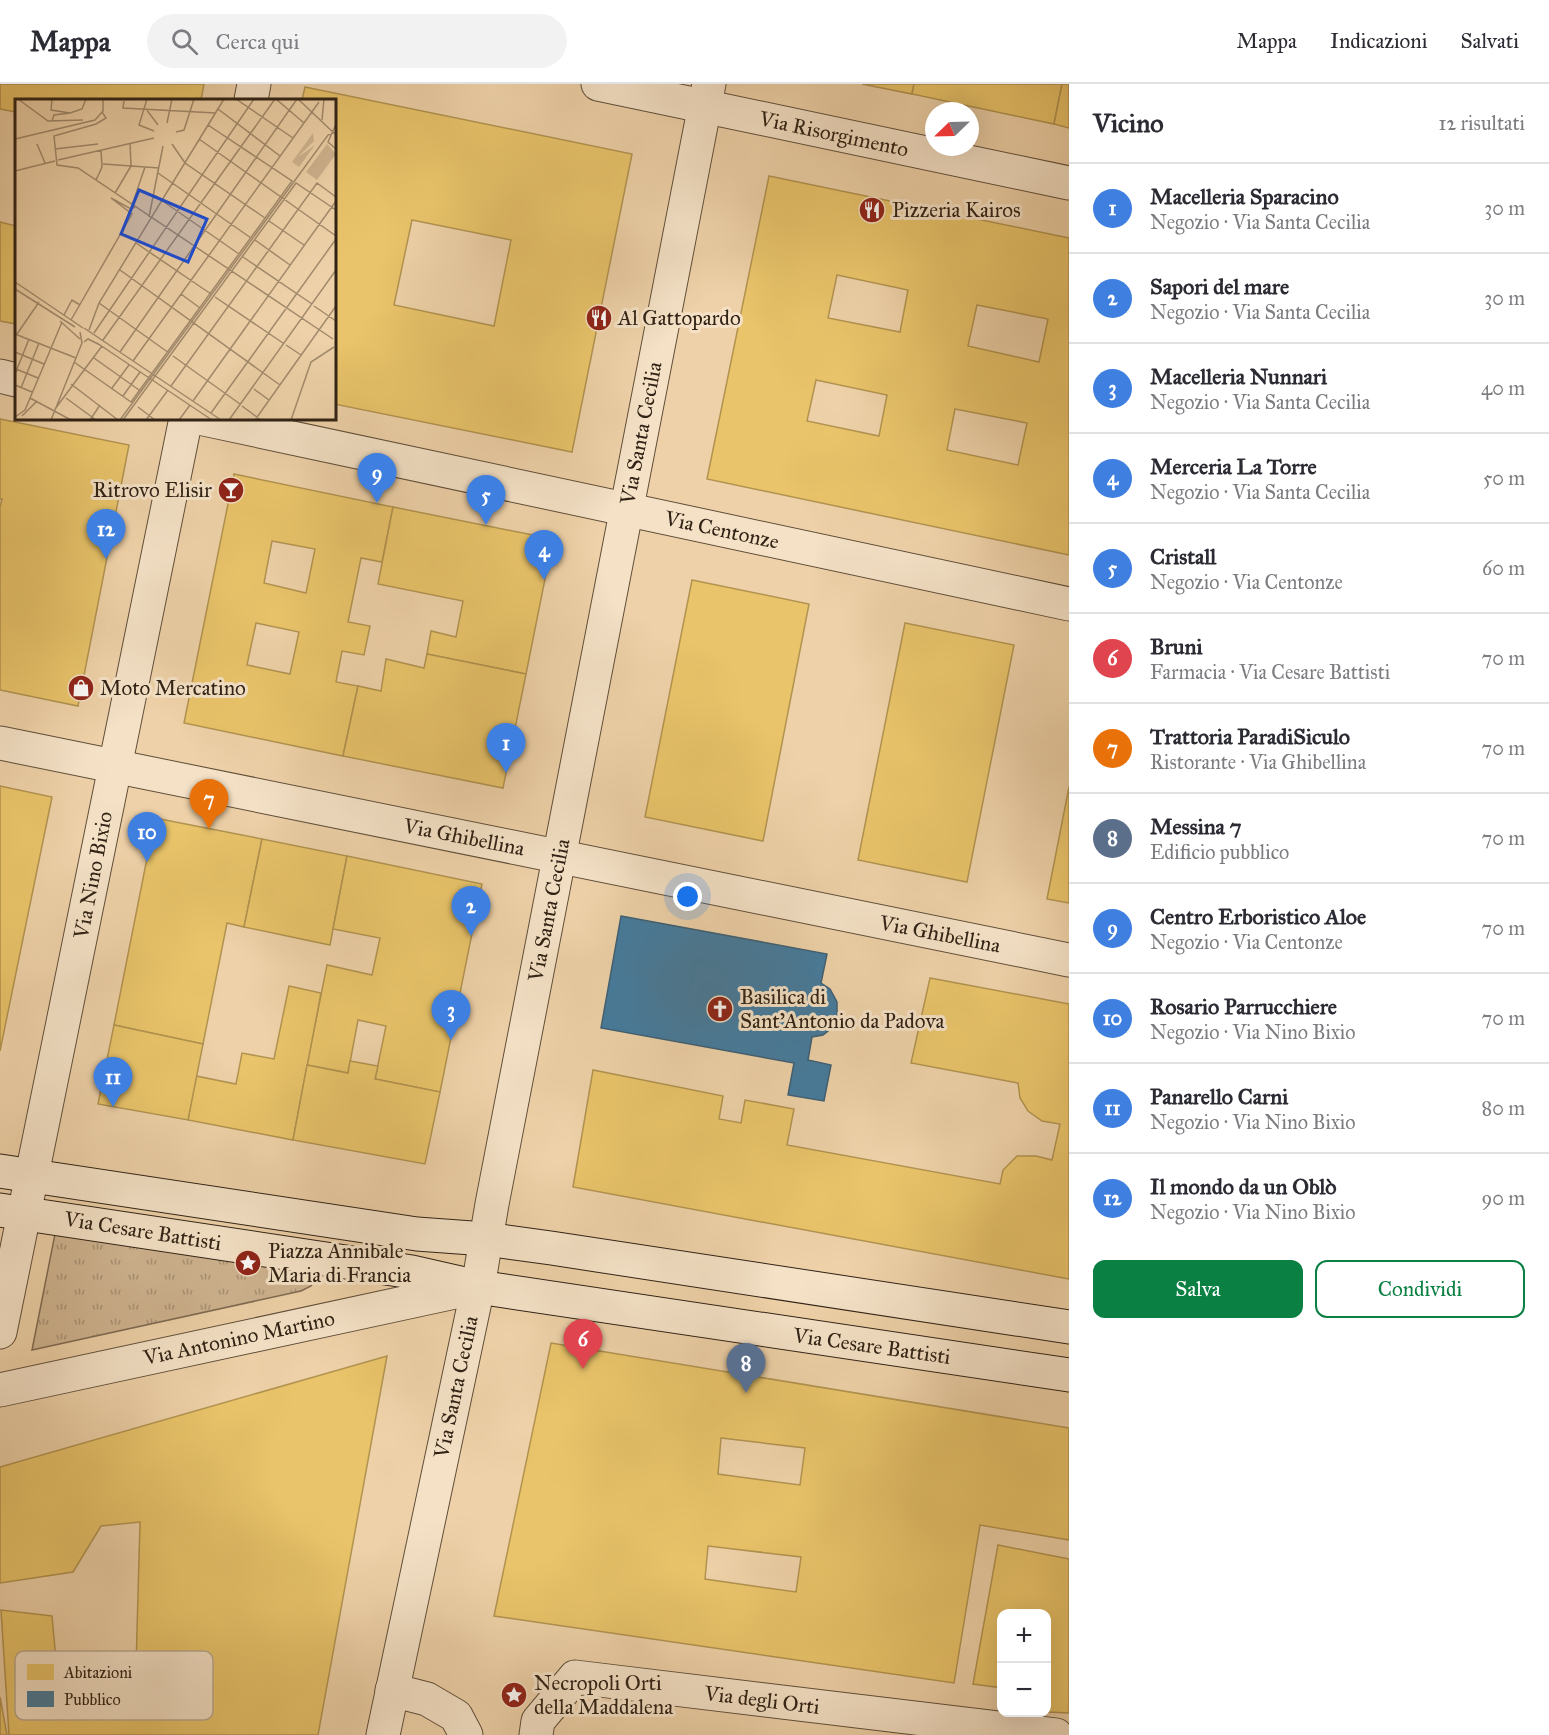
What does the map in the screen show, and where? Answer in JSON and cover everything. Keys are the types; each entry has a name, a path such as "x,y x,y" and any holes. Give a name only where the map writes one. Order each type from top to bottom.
{"street":[{"path":"251,99 254,84"},
{"name":"Via Risorgimento","path":"598,84 707,95 1069,183"},
{"name":"Via Santa Cecilia","path":"383,1735 478,1287 707,95"},
{"path":"0,376 15,380"},
{"name":"Via Nino Bixio","path":"0,1332 12,1211 32,1176 186,420"},
{"name":"Via Centonze","path":"208,420 1069,604"},
{"name":"Via Ghibellina","path":"0,743 1069,960"},
{"name":"Via Cesare Battisti","path":"0,1171 417,1234 486,1239 1069,1327"},
{"name":"Via Cesare Battisti","path":"12,1211 412,1272 478,1287 1069,1375"},
{"name":"Via Antonino Martino","path":"0,1390 478,1287"},
{"name":"Via degli Orti","path":"536,1735 538,1721 575,1677 1056,1735"},
{"path":"392,1689 427,1699 456,1716 466,1735"}],"green space":[{"path":"55,1234 304,1272 310,1274 313,1283 301,1291 32,1350"}],"building: Abitazioni":[{"path":"0,84 204,84 201,99 15,99 15,112 0,109"},
{"path":"862,84 914,84 912,94"},
{"path":"914,84 1062,84 1054,124 979,108 979,102 950,102 912,94"},
{"path":"1062,84 1069,84 1069,128 1054,124"},
{"path":"305,87 632,154 572,452 336,404 336,99 302,99","holes":["412,220 511,240 494,326 394,305"]},
{"path":"769,176 1069,238 1069,555 707,479","holes":["837,275 908,290 900,332 828,318","977,305 1048,319 1039,362 968,346","816,380 887,395 879,436 807,421","955,409 1027,423 1018,465 947,450"]},
{"path":"0,222 15,226 15,324 0,321"},
{"path":"0,419 129,445 78,706 0,690 0,507 2,499 0,499"},
{"path":"234,474 393,507 382,562 361,558 348,622 370,626 364,655 342,651 336,682 358,686 343,756 184,723","holes":["272,541 315,549 306,593 264,583","256,623 299,632 290,674 247,665"]},
{"path":"393,507 553,539 526,674 427,654 431,631 456,637 463,601 378,584"},
{"path":"692,580 809,604 763,841 645,817"},
{"path":"905,623 1014,645 967,882 858,860"},
{"path":"427,654 526,674 503,788 343,756 358,686 381,691 386,659 424,668"},
{"path":"0,786 52,797 0,1051"},
{"path":"1069,787 1069,903 1047,899"},
{"path":"155,818 262,839 244,927 227,923 203,1044 114,1025"},
{"path":"262,839 347,856 330,945 244,927"},
{"path":"347,856 482,884 440,1092 375,1079 386,1026 358,1020 348,1073 307,1065 327,965 372,975 380,938 333,929"},
{"path":"930,978 1069,1004 1069,1279 573,1187 593,1070 723,1096 719,1119 741,1123 745,1100 794,1109 787,1145 1000,1184 1003,1170 1017,1156 1036,1156 1052,1160 1060,1124 1042,1121 1028,1111 1020,1098 1018,1083 911,1063"},
{"path":"289,986 321,993 293,1140 188,1120 196,1076 236,1084 242,1053 274,1059"},
{"path":"114,1025 203,1044 188,1120 98,1104"},
{"path":"350,1061 378,1066 375,1079 440,1092 425,1164 293,1140 307,1065 348,1073"},
{"path":"551,1343 1069,1428 1069,1540 980,1525 954,1683 494,1616","holes":["721,1438 805,1448 800,1485 718,1474","708,1546 801,1557 796,1592 705,1579"]},
{"path":"387,1356 318,1735 9,1735 1,1610 52,1616 55,1651 15,1651 15,1720 213,1720 213,1651 136,1651 140,1522 101,1526 73,1572 0,1583 0,1467"},
{"path":"998,1545 1069,1559 1069,1713 1051,1712 1051,1609 997,1609 997,1687 973,1684"},
{"path":"0,1697 7,1735 0,1735"}],"building: Pubblico":[{"name":"Basilica di Sant'Antonio da Padova","path":"621,916 827,954 821,983 830,989 837,1002 837,1016 833,1027 823,1035 812,1037 808,1060 831,1065 824,1101 788,1095 794,1063 601,1028"}],"place":[{"name":"Pizzeria Kairos","path":"872,210"},
{"name":"Al Gattopardo","path":"599,318"},
{"name":"Ritrovo Elisir","path":"231,490"},
{"name":"Centro Erboristico Aloe","path":"377,503"},
{"name":"Cristall","path":"486,525"},
{"name":"Il mondo da un Oblò","path":"106,559"},
{"name":"Merceria La Torre","path":"544,580"},
{"name":"Moto Mercatino","path":"81,688"},
{"name":"Macelleria Sparacino","path":"506,773"},
{"name":"Trattoria ParadiSiculo","path":"209,829"},
{"name":"Rosario Parrucchiere","path":"147,862"},
{"name":"Sapori del mare","path":"471,936"},
{"name":"Basilica di Sant'Antonio da Padova","path":"720,1009"},
{"name":"Macelleria Nunnari","path":"451,1040"},
{"name":"Panarello Carni","path":"113,1107"},
{"name":"Piazza Annibale Maria di Francia","path":"248,1263"},
{"name":"Bruni","path":"583,1369"},
{"name":"Messina 7","path":"746,1393"},
{"name":"Necropoli Orti della Maddalena","path":"514,1695"}]}
